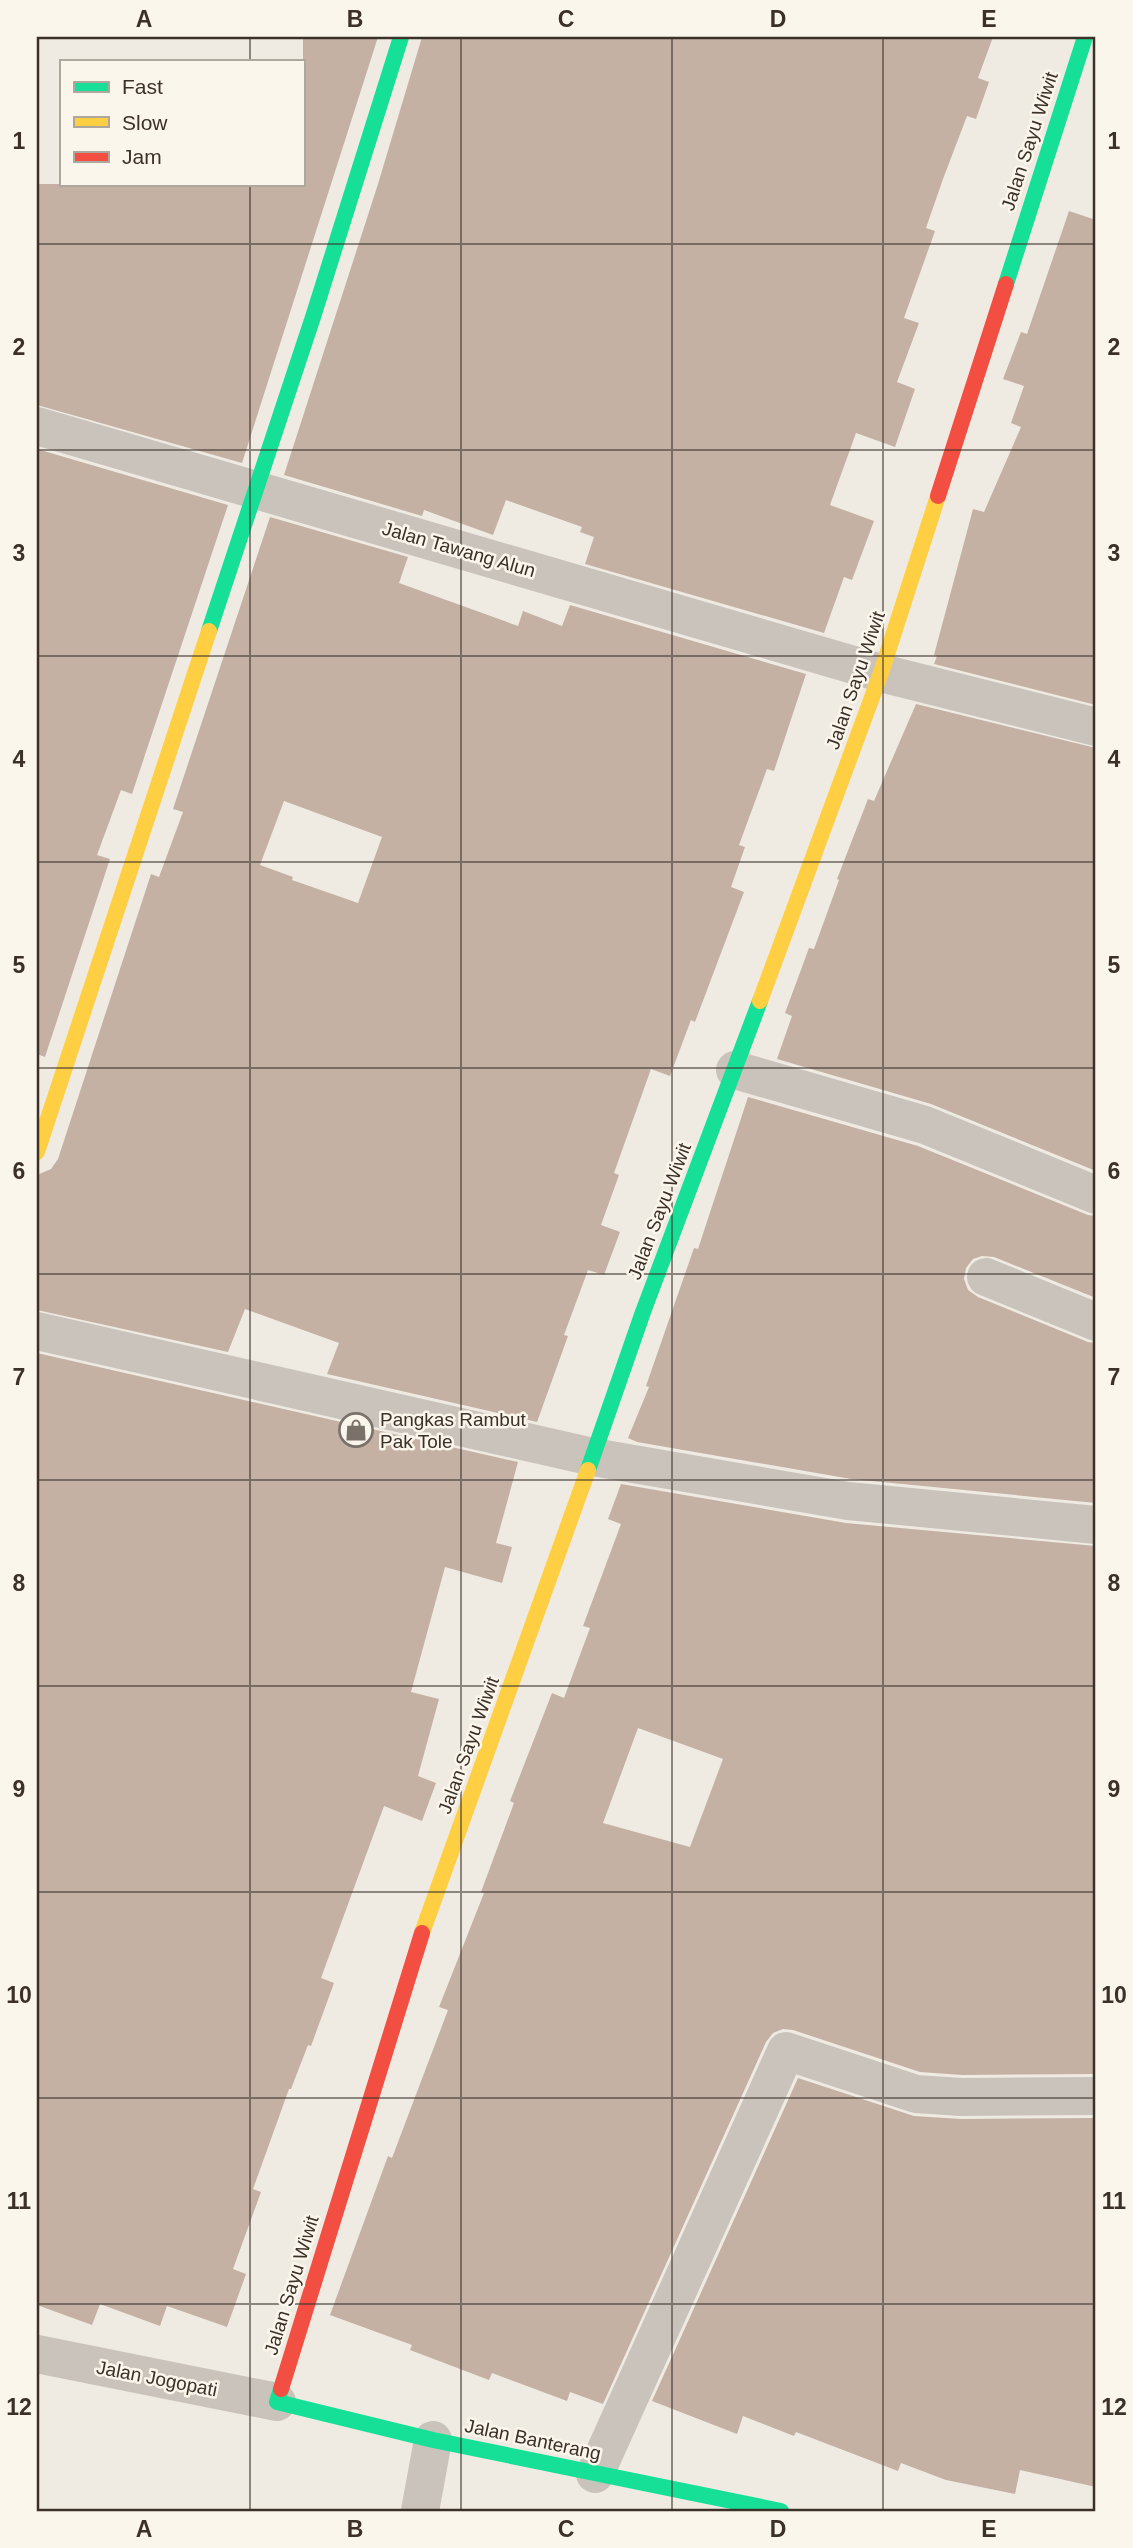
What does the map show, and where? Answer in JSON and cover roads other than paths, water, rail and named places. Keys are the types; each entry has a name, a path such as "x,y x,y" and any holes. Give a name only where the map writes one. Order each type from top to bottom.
{"main road":[{"path":"37,1152 116,905 256,490 401,37"},
{"name":"Jalan Sayu Wiwit","path":"277,2402 413,1959 643,1312 881,673 1085,37"},
{"name":"Jalan Banterang","path":"277,2402 433,2440 781,2511"}],"street":[{"name":"Jalan Tawang Alun","path":"37,426 881,673 1096,727"},
{"path":"735,1070 925,1125 1096,1195"},
{"path":"986,1277 1096,1322"},
{"path":"37,1331 593,1457 848,1501 1096,1525"},
{"path":"595,2474 786,2051 916,2094 961,2097 1096,2096"},
{"name":"Jalan Jogopati","path":"37,2354 277,2402"},
{"path":"420,2511 433,2440"}],"place":[{"name":"Pangkas Rambut Pak Tole","path":"356,1430"}]}
